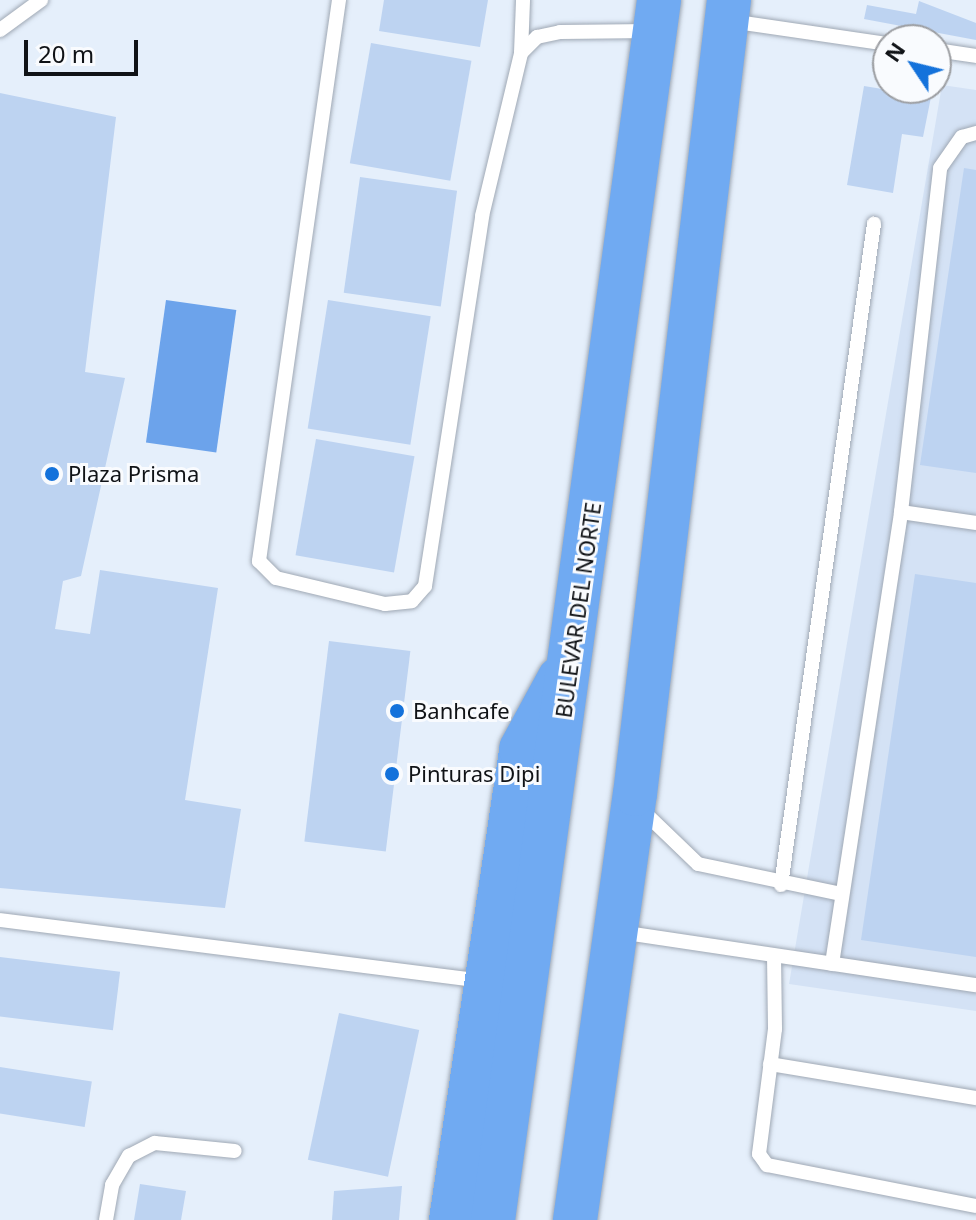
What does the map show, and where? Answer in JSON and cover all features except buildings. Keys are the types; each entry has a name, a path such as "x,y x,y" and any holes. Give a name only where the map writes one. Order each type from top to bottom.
{"highway":[{"path":"575,1220 630,811 727,10"},
{"name":"BULEVAR DEL NORTE","path":"493,1220 573,652 657,15"},
{"path":"451,1220 521,749 573,652"},
{"path":"554,1220 608,855 630,811"}],"lane":[{"path":"0,30 41,0"},
{"path":"339,0 259,561 276,578 385,604 412,601 425,586 482,216 521,53 523,0"},
{"path":"727,10 872,41"},
{"path":"521,53 537,37 657,15"},
{"path":"952,52 976,56"},
{"path":"832,964 901,512 940,168 962,137 976,133"},
{"path":"781,885 874,224"},
{"path":"901,512 976,523"},
{"path":"630,811 698,864 781,885 842,894"},
{"path":"0,920 486,981"},
{"path":"613,932 976,985"},
{"path":"774,956 770,1064 759,1154 767,1165 976,1206"},
{"path":"770,1064 976,1098"},
{"path":"106,1220 112,1185 129,1156 155,1143 235,1151"}],"shaded area":[{"path":"952,86 976,90 976,1011 789,984 939,104 952,104"}],"water":[{"path":"166,300 236,310 216,452 146,443"}],"place":[{"name":"Plaza Prisma","path":"52,474"},
{"name":"Banhcafe","path":"397,711"},
{"name":"Pinturas Dipi","path":"392,774"}]}
